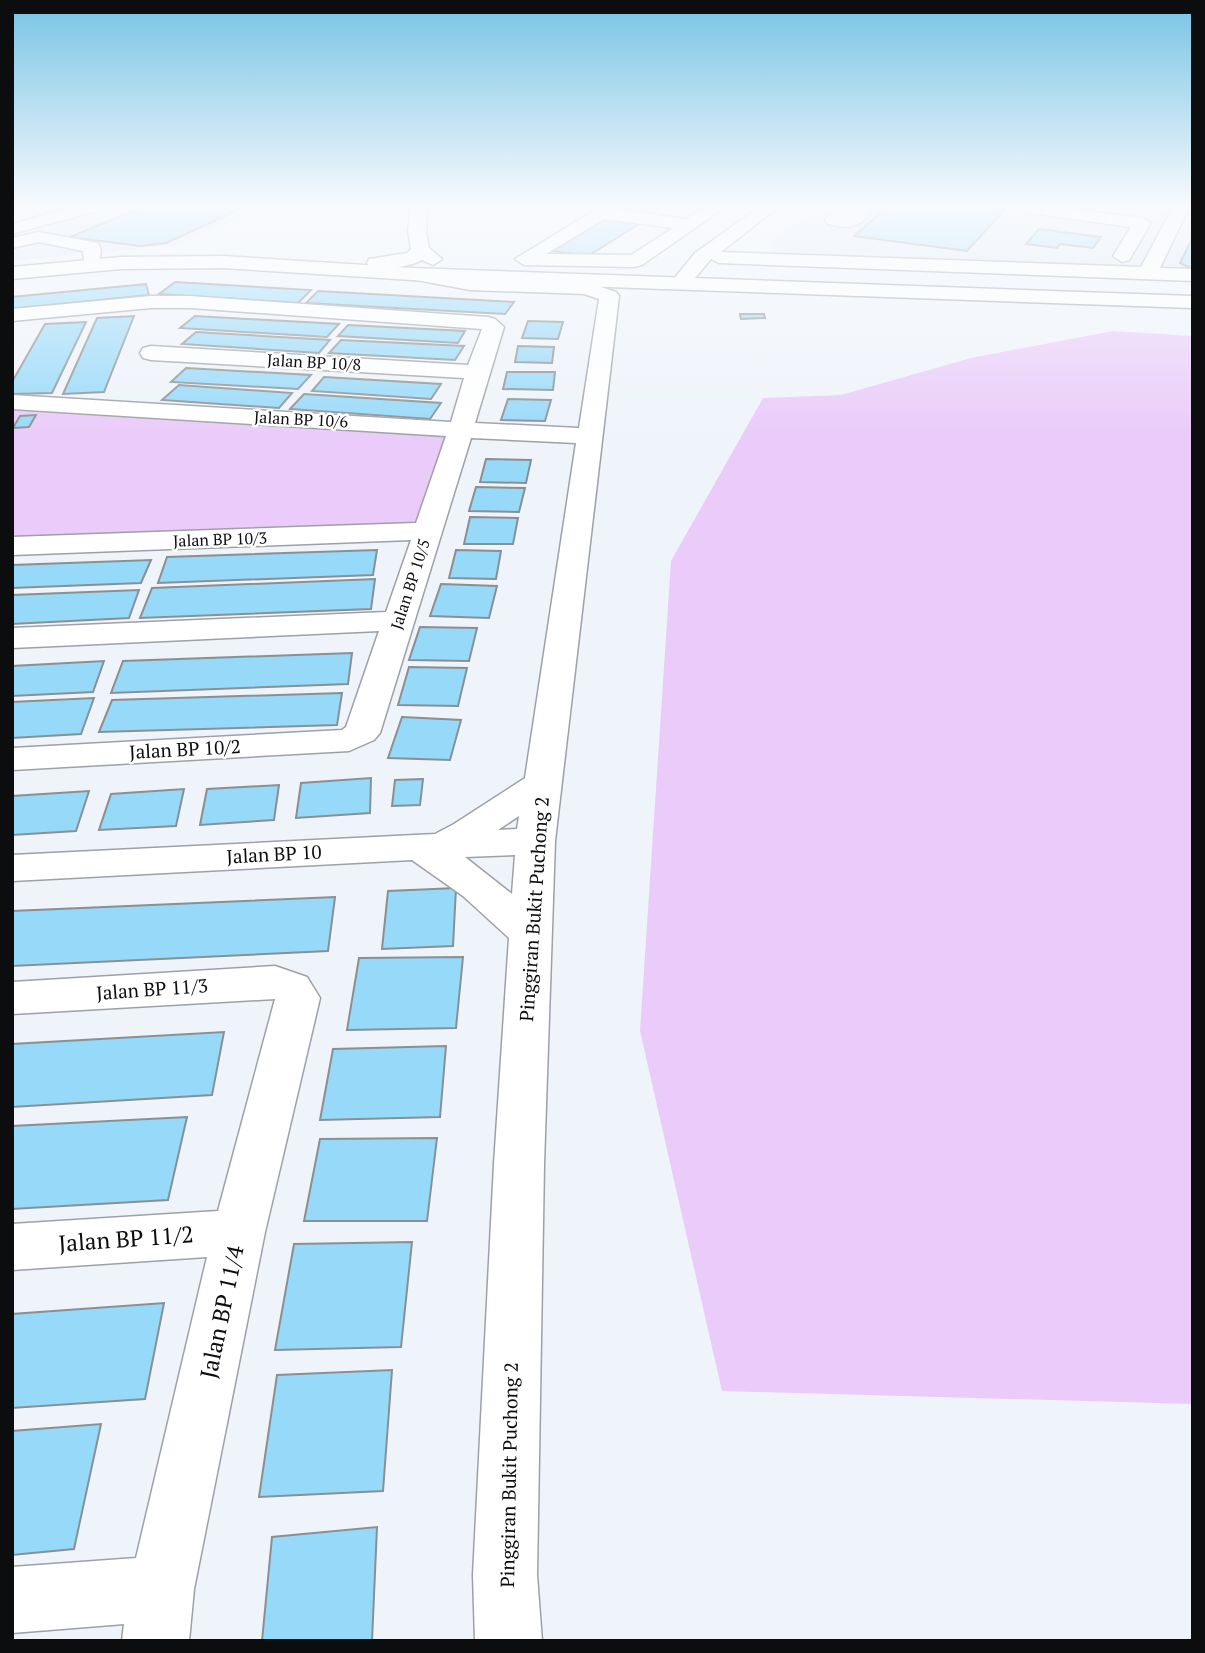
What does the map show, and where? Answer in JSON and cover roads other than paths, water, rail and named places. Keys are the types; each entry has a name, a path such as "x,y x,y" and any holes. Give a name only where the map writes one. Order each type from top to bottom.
{"street":[{"name":"Pinggiran Bukit Puchong 2","path":"474,284 586,288 609,296 535,841 519,1164 505,1575 509,1641"},
{"path":"918,284 1193,302"},
{"path":"928,284 1193,295"},
{"path":"12,340 19,315 170,302 137,392"},
{"name":"Jalan BP 10/5","path":"170,302 492,324 461,429 362,733 357,737"},
{"name":"Jalan BP 10/8","path":"151,353 477,372"},
{"name":"Jalan BP 10/6","path":"12,402 137,392 461,429 546,435 571,447 589,448"},
{"name":"Jalan BP 10/3","path":"12,546 428,531"},
{"path":"12,638 397,621"},
{"name":"Jalan BP 10/2","path":"12,759 335,741 357,737"},
{"path":"428,846 468,832 543,783"},
{"name":"Jalan BP 10","path":"12,868 535,841"},
{"path":"428,846 481,887 530,934"},
{"name":"Jalan BP 11/3","path":"12,998 275,982 290,988"},
{"name":"Jalan BP 11/4","path":"158,1615 239,1232 298,998 290,988"},
{"name":"Jalan BP 11/2","path":"12,1247 239,1232"},
{"path":"12,1600 158,1615"}]}
